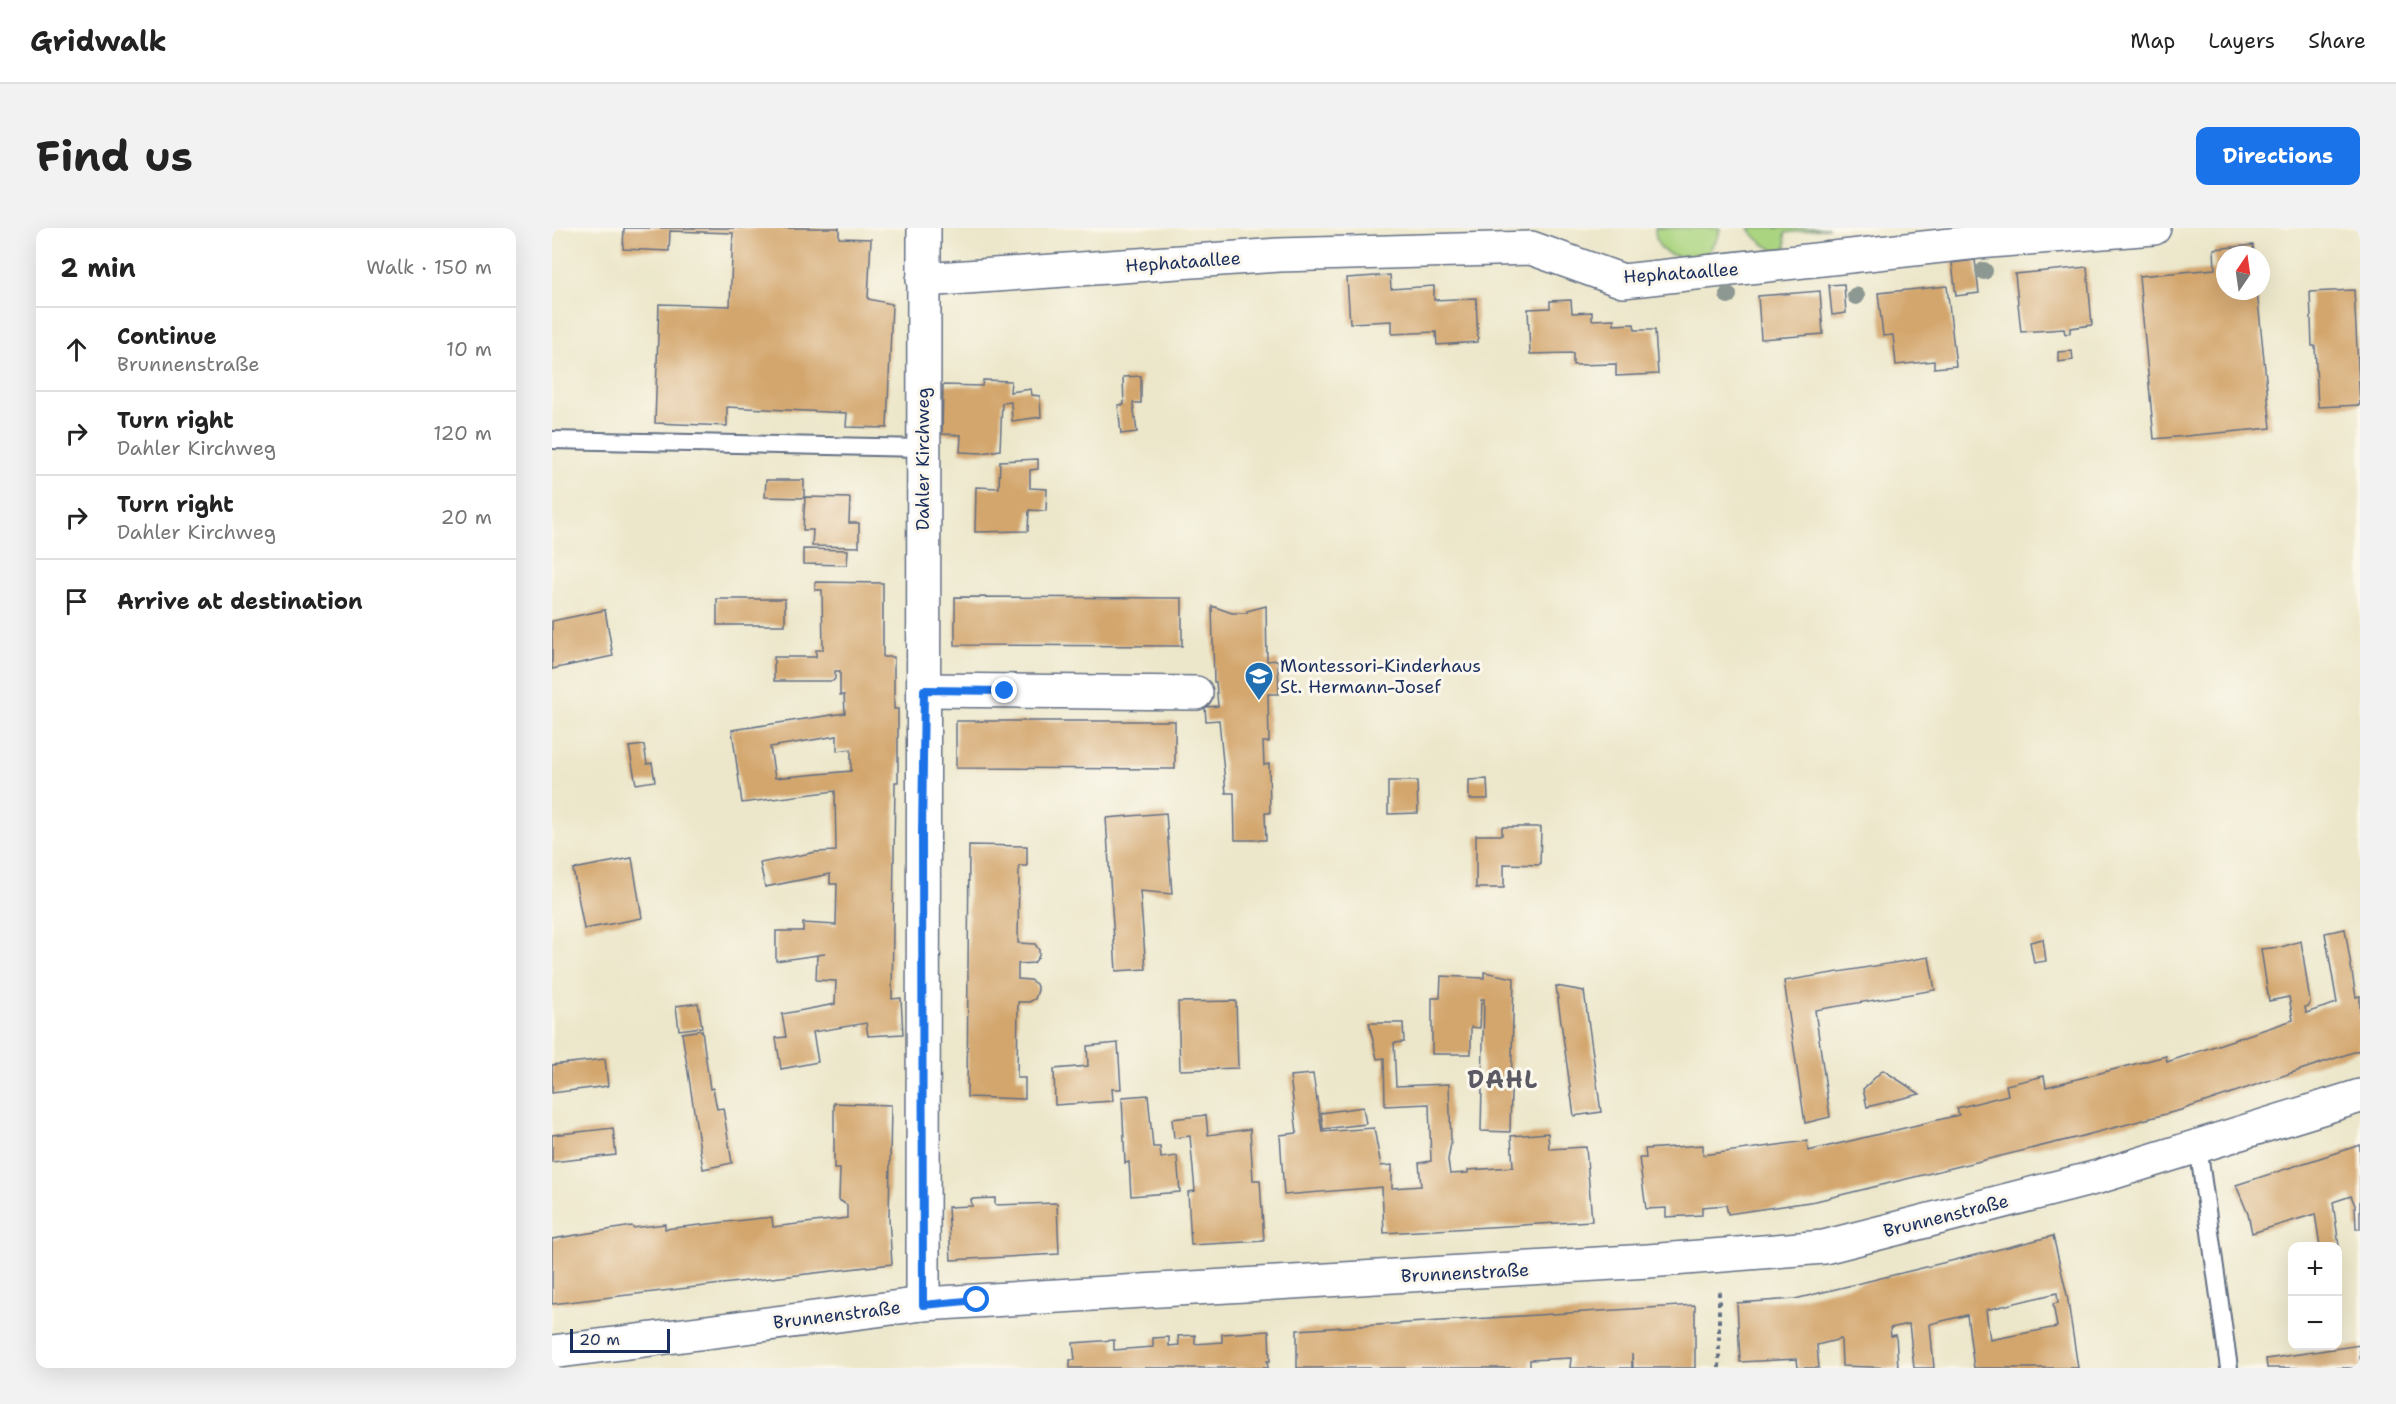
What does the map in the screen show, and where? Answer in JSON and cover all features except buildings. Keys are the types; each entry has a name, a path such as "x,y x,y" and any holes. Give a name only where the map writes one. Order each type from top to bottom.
{"street":[{"name":"Dahler Kirchweg","path":"923,1305 924,228"},
{"name":"Hephataallee","path":"923,280 1279,255 1531,248 1623,281 1978,242 2154,228"},
{"path":"924,690 1196,693"},
{"name":"Brunnenstraße","path":"552,1352 923,1305 1720,1257 1824,1247 2098,1177 2360,1096"}],"lane":[{"path":"552,440 923,448"},
{"path":"2198,1146 2229,1368"}],"path":[{"path":"1719,1368 1720,1257"}],"green space":[{"path":"1655,228 1720,228 1718,238 1706,255 1679,256 1665,252 1656,239"},
{"path":"1749,228 1829,228 1785,233 1787,257 1760,242"}],"place":[{"name":"Montessori-Kinderhaus St. Hermann-Josef","path":"1259,702"}],"district":[{"name":"DAHL","path":"1503,1080"}],"route":[{"path":"977,1300 923,1305 924,690 1005,691"}]}
